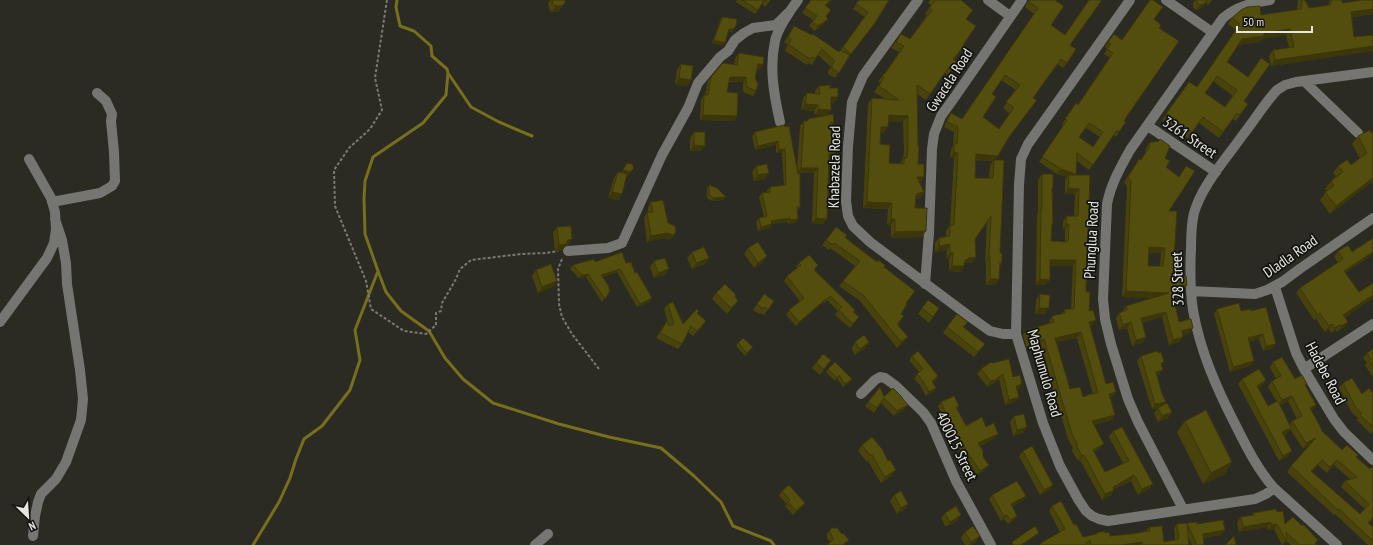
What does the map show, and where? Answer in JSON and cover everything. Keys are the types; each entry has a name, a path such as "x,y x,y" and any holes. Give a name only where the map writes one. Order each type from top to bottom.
{"street":[{"path":"568,251 608,248 622,243 662,155 688,108 698,83 720,57 728,50 735,40 753,28 776,25 798,0"},
{"name":"Khabazela Road","path":"918,0 863,76 855,92 850,118 846,201 848,216 856,230 870,242 990,331 1003,334 1016,334"},
{"path":"988,0 1010,16"},
{"name":"Gwacela Road","path":"925,284 934,134 941,116 1022,0"},
{"name":"Maphumulo Road","path":"1130,0 1038,127 1024,150 1019,185 1016,334 1036,402 1052,448 1067,479 1086,511 1099,519 1108,521 1255,499 1274,488"},
{"path":"1166,0 1212,32"},
{"name":"Phunglua Road","path":"1183,509 1138,422 1128,399 1111,344 1105,319 1103,299 1106,210 1110,190 1116,173 1130,150 1212,32 1223,18 1231,11 1243,5 1270,0"},
{"path":"780,122 773,92 773,59 775,39 788,13"},
{"name":"328 Street","path":"1337,545 1274,488 1262,473 1209,369 1198,335 1193,309 1191,291 1191,230 1194,214 1199,202 1216,172 1277,90 1285,85 1304,81 1373,72"},
{"path":"1304,81 1358,133"},
{"path":"52,202 100,193 112,186 115,180 111,121 112,114 106,101 97,93"},
{"name":"3261 Street","path":"1148,126 1216,172"},
{"path":"0,322 47,258 54,243 56,229 52,202 45,186 28,159"},
{"name":"Dladla Road","path":"1191,291 1255,294 1275,287 1373,218"},
{"path":"32,536 38,502 41,494 56,478 66,462 81,420 83,399 67,284 66,263 62,240 55,219"},
{"name":"Hadebe Road","path":"1275,287 1296,353 1304,369 1334,419 1344,432 1373,460"},
{"path":"1304,369 1373,324"},
{"name":"400015 Street","path":"861,394 875,380 880,377 885,378 896,386 923,412 931,423 956,481 991,545"},
{"path":"535,545 548,534"}],"path":[{"path":"387,0 375,78 382,110 370,129 349,148 334,170 335,206 366,281 371,309 404,331 426,334 436,325 436,313 441,311 442,304 460,269 471,260 520,254 546,253 560,250 568,251"},
{"path":"568,251 568,254 563,255 558,269 559,304 562,317 572,334 599,369"}],"building":[{"path":"552,0 565,0 565,3 562,6 556,6 553,4"},
{"path":"742,0 764,0 758,10"},
{"path":"811,0 831,0 825,5 831,10 826,16 828,19 818,26 812,22 817,16 805,8"},
{"path":"859,0 889,0 875,23 851,54 843,47 868,12 856,4"},
{"path":"936,0 961,0 973,10 966,19 976,26 963,45 964,46 953,59 957,62 952,69 949,67 930,94 917,85 919,146 918,164 924,164 924,177 917,177 924,192 916,194 915,208 927,208 926,231 895,232 895,219 891,219 892,203 867,202 872,98 899,100 879,86 884,77 882,76 904,46 896,42 901,34 910,39 932,10 929,8","holes":["889,115 908,116 907,158 904,158 904,164 889,163 890,145 880,144 881,127 888,127"]},
{"path":"1030,0 1057,0 1056,1 1064,6 1051,25 1065,35 1089,0 1102,0 1070,45 1076,49 1067,63 1061,59 1033,98 1037,100 1009,137 998,156 976,154 975,178 993,178 994,160 1004,160 1000,253 1002,253 1002,262 1000,262 999,279 990,279 989,256 991,216 975,239 976,257 965,260 964,266 952,266 953,253 950,253 950,244 939,246 939,238 950,236 950,225 954,225 958,153 954,152 954,144 957,144 958,127 947,122 951,113 962,119 1038,8 1029,2","holes":["1005,75 1020,85 1006,102 1013,107 1013,109 999,129 983,117 996,97 992,94"]},
{"path":"1150,0 1153,0 1163,7 1154,19 1161,25 1159,28 1179,41 1127,116 1124,121 1126,122 1119,132 1117,130 1093,165 1077,153 1076,174 1061,169 1042,157 1067,120 1065,119 1076,103 1078,105 1113,53 1107,49 1111,44 1108,42 1114,34 1122,40","holes":["1089,123 1103,132 1093,147 1079,137"]},
{"path":"1196,0 1207,0 1204,4 1200,5"},
{"path":"1302,0 1305,0 1309,8 1330,5 1332,0 1341,0 1343,3 1373,0 1373,9 1351,12 1354,37 1373,35 1373,46 1275,60 1273,50 1294,47 1290,29 1264,33 1264,36 1242,39 1227,62 1248,77 1261,58 1270,64 1244,101 1248,104 1240,115 1237,113 1223,132 1203,117 1192,132 1166,114 1189,82 1197,87 1240,24 1232,18 1241,10 1247,7 1260,6 1261,15 1301,9","holes":["1217,76 1237,90 1225,107 1205,93"]},
{"path":"722,17 737,19 734,29 729,29 725,43 714,40"},
{"path":"794,26 812,35 813,34 839,52 840,50 850,55 839,73 832,68 835,61 822,49 815,59 812,57 810,59 789,45 791,39 788,37"},
{"path":"739,53 764,57 763,65 758,64 755,78 758,84 756,91 747,87 746,77 730,77 727,92 738,93 737,116 703,115 704,95 708,95 711,77 723,63 737,65"},
{"path":"681,64 693,66 691,80 679,78"},
{"path":"831,85 829,88 838,88 838,97 831,97 831,110 819,109 818,105 805,104 807,93 820,94 819,86"},
{"path":"833,114 834,122 830,123 832,141 836,141 835,153 829,153 827,219 816,218 818,168 801,168 804,121"},
{"path":"784,125 785,127 789,126 798,174 800,173 800,207 797,207 798,219 790,220 790,218 771,221 772,224 761,227 759,218 767,216 762,193 770,192 770,187 786,185 785,149 779,150 778,141 758,146 755,132"},
{"path":"1370,130 1371,133 1373,131 1373,178 1336,206 1325,192 1334,186 1331,181 1343,172 1338,166 1347,160 1351,165 1367,153 1358,136"},
{"path":"694,132 705,132 705,146 694,145"},
{"path":"1160,139 1170,146 1165,158 1170,161 1166,167 1179,177 1186,166 1195,171 1169,211 1177,211 1173,277 1186,276 1187,285 1173,286 1172,304 1175,304 1179,322 1191,319 1193,328 1182,331 1183,337 1173,340 1166,312 1141,318 1146,337 1136,340 1131,322 1123,325 1119,313 1127,310 1126,306 1169,293 1126,291 1131,181 1128,177 1139,159 1141,160 1149,148 1150,142 1158,142","holes":["1149,247 1165,248 1163,266 1148,266"]},
{"path":"627,163 632,164 634,168 630,172 623,170"},
{"path":"767,164 769,173 758,175 756,166"},
{"path":"618,172 627,174 622,194 612,192"},
{"path":"1042,174 1053,174 1053,224 1051,241 1068,241 1069,224 1066,224 1067,216 1078,216 1079,189 1068,188 1069,175 1090,175 1086,292 1090,292 1089,311 1093,310 1096,320 1089,322 1106,384 1113,382 1116,392 1109,394 1115,415 1092,421 1104,444 1093,450 1105,472 1129,461 1113,431 1122,427 1153,484 1142,489 1134,475 1113,487 1114,490 1105,494 1084,455 1082,456 1076,445 1078,445 1072,434 1044,339 1031,343 1027,330 1054,322 1052,316 1065,313 1065,309 1074,309 1076,260 1050,260 1050,280 1040,279","holes":["1081,332 1098,393 1083,397 1080,387 1070,389 1055,338"]},
{"path":"709,185 717,188 726,197 714,198 709,195"},
{"path":"663,200 668,223 675,226 676,232 673,235 667,233 651,236 647,212 653,212 651,202"},
{"path":"571,226 572,239 568,240 566,244 559,245 557,227"},
{"path":"836,227 847,235 845,237 852,243 877,262 878,260 885,265 884,267 915,291 906,303 907,304 901,314 904,316 897,324 908,337 901,342 864,296 843,281 860,261 834,243 833,245 826,240"},
{"path":"1373,238 1373,252 1344,271 1359,292 1373,283 1373,295 1343,315 1348,322 1341,326 1340,324 1335,328 1332,324 1329,326 1320,313 1318,315 1300,288 1343,259 1338,251 1348,245 1352,252"},
{"path":"758,242 767,256 758,263 748,248"},
{"path":"704,247 709,258 696,263 692,252"},
{"path":"622,252 626,263 631,262 635,273 637,272 652,298 640,304 620,269 601,275 610,291 605,299 588,274 582,275 573,265 594,259 595,262"},
{"path":"809,255 818,265 814,270 855,310 853,312 859,317 853,324 839,310 842,307 830,296 799,322 789,310 804,298 787,276 801,265 799,263"},
{"path":"665,258 669,269 658,273 654,261"},
{"path":"551,264 557,281 542,287 536,270"},
{"path":"725,284 736,295 735,297 738,301 731,308 716,293"},
{"path":"764,294 774,301 768,310 764,307 763,309 757,304"},
{"path":"1040,294 1050,295 1049,308 1039,308"},
{"path":"928,300 939,308 933,317 922,308"},
{"path":"673,302 683,324 697,309 699,311 697,313 706,321 697,331 691,326 682,344 660,333 667,321 669,326 674,324 668,304"},
{"path":"1239,303 1241,311 1251,309 1251,311 1266,307 1276,344 1266,346 1263,334 1248,338 1254,361 1233,367 1217,309"},
{"path":"957,314 968,322 963,327 985,344 978,352 947,327"},
{"path":"864,335 869,342 860,349 856,344 856,341"},
{"path":"743,338 753,347 747,353 738,343"},
{"path":"1373,349 1373,367 1369,360 1371,359 1367,353"},
{"path":"918,351 938,376 932,381 936,388 929,392 917,374 923,369 912,356"},
{"path":"1157,351 1158,353 1161,352 1164,362 1161,363 1163,370 1156,372 1162,394 1166,402 1155,404 1141,356"},
{"path":"823,354 831,360 824,369 816,363"},
{"path":"1282,357 1295,379 1302,375 1307,384 1305,385 1316,405 1310,408 1321,430 1342,450 1347,445 1358,455 1356,457 1370,469 1372,467 1373,468 1373,517 1368,523 1373,527 1373,541 1291,466 1316,438 1306,443 1292,421 1302,416 1292,396 1282,400 1272,381 1281,376 1273,362","holes":["1322,460 1330,467 1337,460 1357,477 1345,481 1369,504 1360,514 1311,471"]},
{"path":"1009,359 1013,377 1020,375 1022,384 1016,386 1019,397 1009,400 1003,374 991,381 981,369 991,362"},
{"path":"835,362 852,379 845,384 839,375 837,378 828,369"},
{"path":"1259,369 1266,380 1257,386 1268,406 1278,401 1291,428 1282,432 1292,451 1283,456 1242,379"},
{"path":"1352,378 1362,394 1369,388 1373,393 1373,427 1360,415 1362,413 1356,408 1343,383"},
{"path":"880,387 884,397 893,388 908,405 897,411 884,398 877,408 868,402"},
{"path":"954,396 959,406 956,407 966,426 982,417 986,427 994,423 998,434 978,443 983,451 983,457 989,465 980,471 955,433 941,402"},
{"path":"1167,403 1172,412 1162,416 1158,408"},
{"path":"1206,410 1232,462 1211,473 1185,421"},
{"path":"1024,414 1027,427 1017,430 1014,416"},
{"path":"872,437 896,470 885,477 872,455 871,456 862,445"},
{"path":"1032,446 1053,485 1044,490 1023,451"},
{"path":"1017,481 1026,496 1011,504 1017,516 1011,520 1007,515 1004,516 992,495"},
{"path":"789,485 805,503 796,511 788,502 790,500 782,491"},
{"path":"901,491 908,504 901,508 894,495"},
{"path":"1061,501 1074,525 1076,524 1083,537 1105,531 1105,533 1109,532 1110,536 1131,534 1150,531 1149,527 1162,526 1164,542 1179,539 1177,524 1187,523 1189,545 1143,545 1142,542 1121,545 1091,545 1090,540 1084,545 1042,545 1041,543 1065,529 1052,506"},
{"path":"956,506 961,515 950,522 945,513"},
{"path":"1276,509 1277,512 1283,511 1285,524 1293,517 1302,526 1303,524 1318,540 1315,543 1317,545 1300,545 1286,532 1286,540 1277,524 1271,525 1271,522 1243,527 1241,517 1254,515 1253,513"},
{"path":"1223,520 1225,530 1203,534 1204,545 1197,545 1187,523 1197,522 1197,524"},
{"path":"973,526 980,536 971,542 965,532"},
{"path":"1035,526 1039,533 1021,545 1013,545 1012,542"},
{"path":"832,528 837,528 849,540 842,545 827,545 834,539 830,533"},
{"path":"1234,536 1236,545 1225,545"}],"waterway":[{"path":"397,0 396,7 400,26 414,31 431,46 432,56 447,69 448,73 471,107 499,122 532,136"},
{"path":"253,545 279,502 290,478 304,439 322,426 350,390 360,360 355,330 378,271 365,234 365,181 373,157 423,123 446,95 448,73"},
{"path":"378,271 386,292 401,311 429,331 445,358 463,379 493,403 559,424 609,437 661,448 694,476 721,502 733,526 771,541 774,545"}]}
